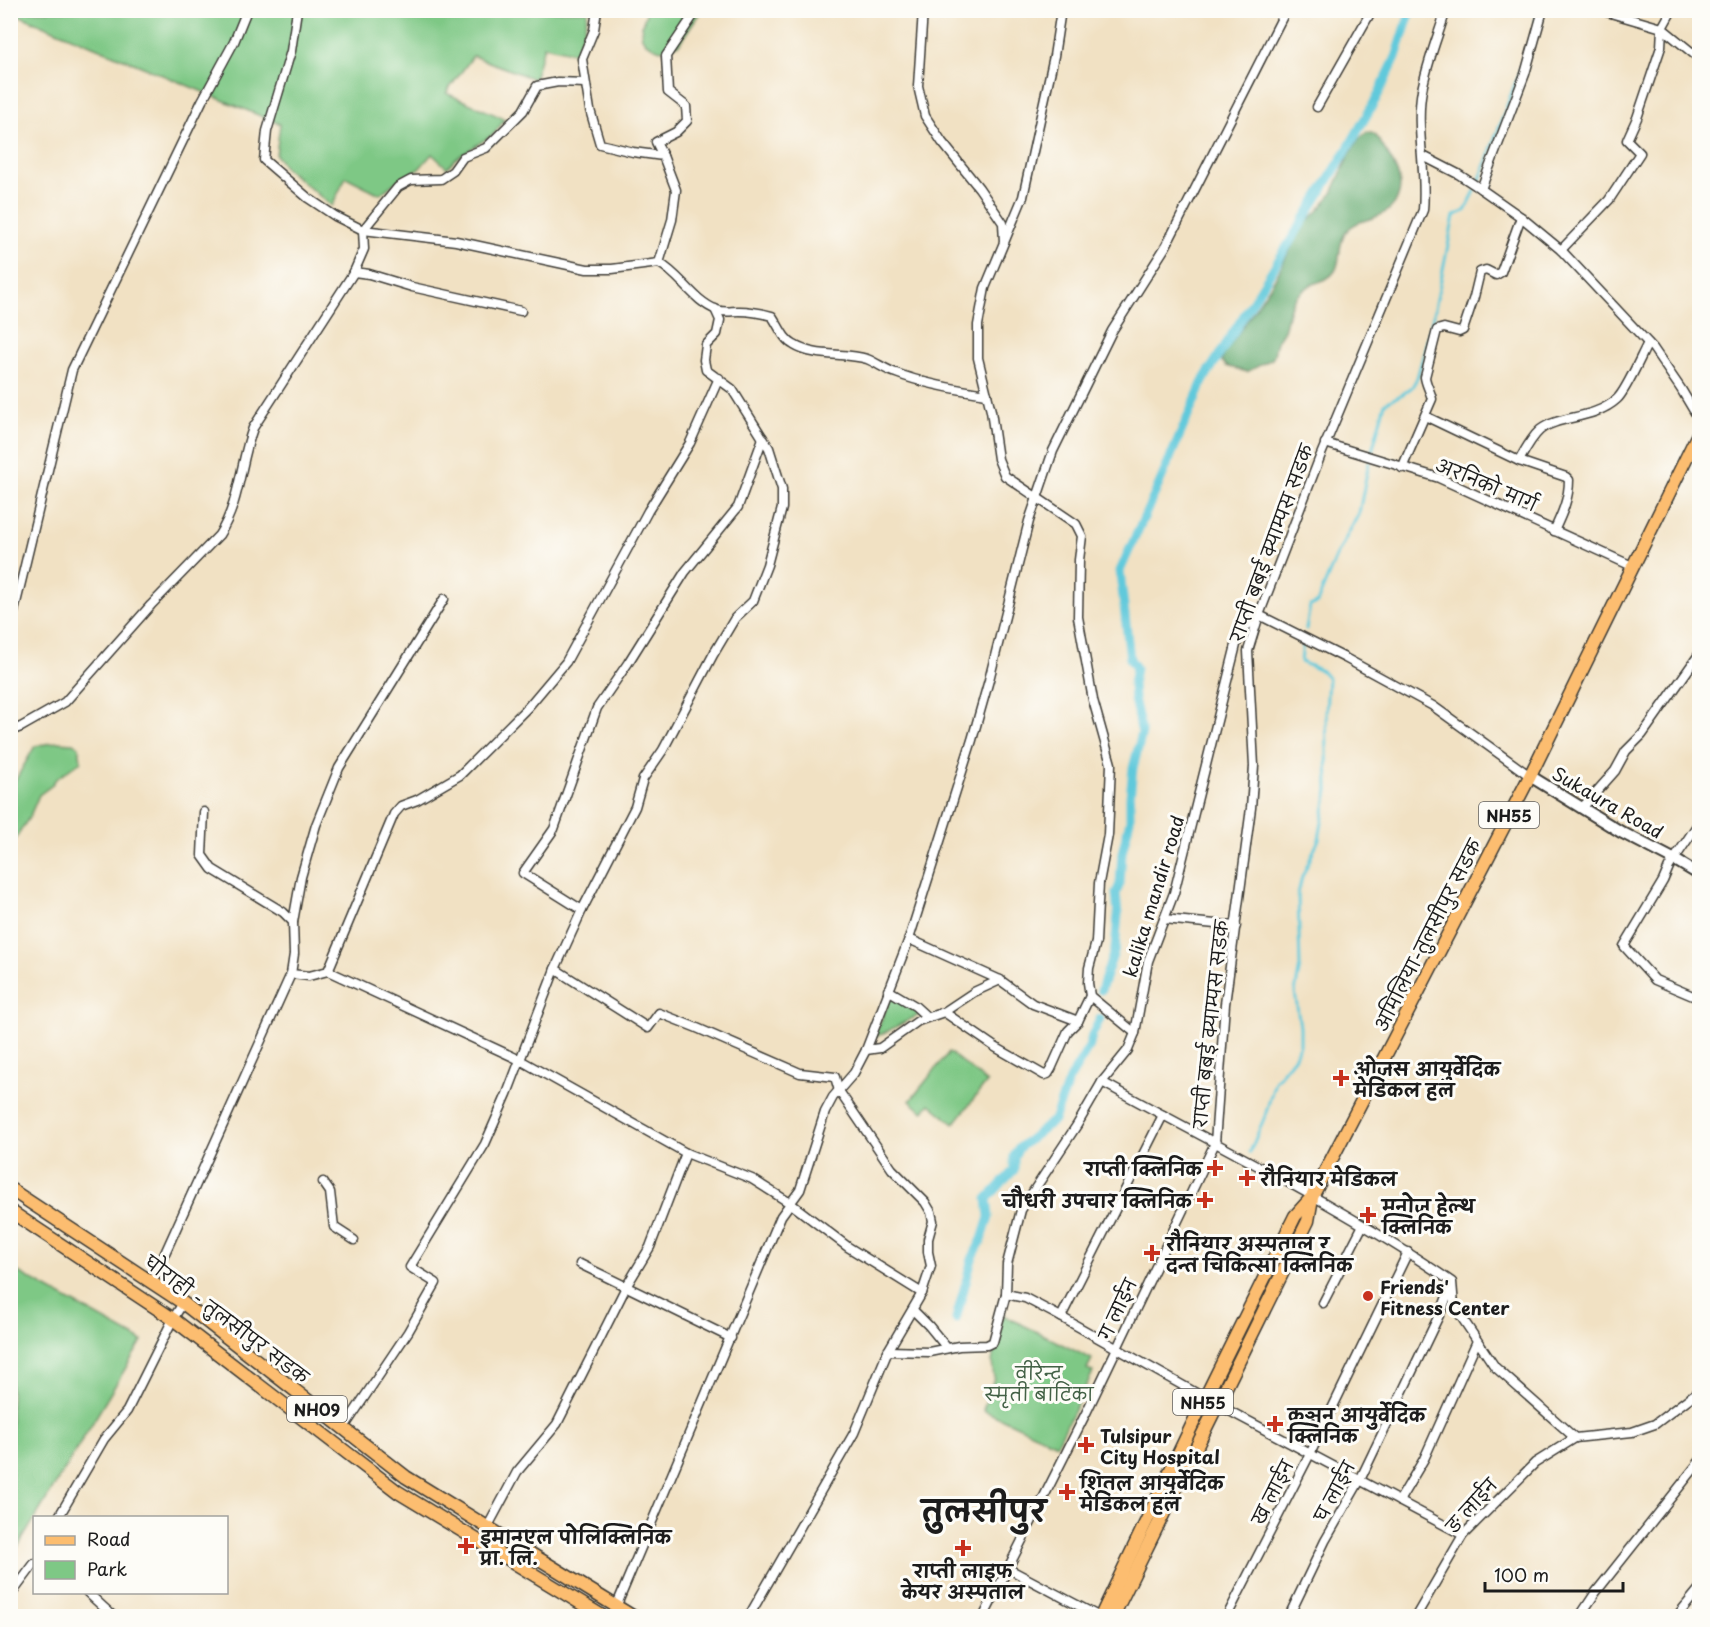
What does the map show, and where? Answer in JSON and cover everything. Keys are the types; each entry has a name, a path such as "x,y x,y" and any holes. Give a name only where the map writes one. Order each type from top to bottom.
{"main road":[{"name":"अमिलिया-तुलसीपुर सडक","path":"1312,1197 1530,776 1699,432"},
{"name":"घोराही - तुलसीपुर सडक","path":"10,1189 183,1303 406,1477 614,1612 632,1617"},
{"name":"NH55","path":"1105,1615 1211,1401 1308,1221 1312,1197"},
{"name":"घोराही - तुलसीपुर सडक","path":"10,1211 173,1319 398,1492 602,1617"},
{"path":"464,1533 472,1518"}],"street":[{"path":"10,628 72,370 175,154 234,42 247,10"},
{"path":"297,10 291,51 267,131 264,160 308,198 335,216 363,230 456,241 586,269 612,269 659,263 680,279 695,296 715,309 772,316 783,336 794,346 813,352 844,354 868,360 897,374 955,390 987,394"},
{"path":"597,10 594,30 582,59 590,110 600,144 633,153 663,156"},
{"path":"659,263 672,220 676,190 656,142 676,132 687,121 686,106 668,92 666,56 697,10"},
{"path":"923,10 918,86 925,116 1003,223 1004,243"},
{"path":"944,1012 995,1047 1044,1075 1048,1074 1054,1064 1068,1031 1078,1021 1090,996 1089,968 1096,942 1099,883 1108,835 1111,764 1093,700 1078,617 1079,560 1082,536 1076,524 1005,476 998,459 987,394 978,358 978,325 985,288 1023,197 1054,56 1061,10"},
{"path":"614,1612 781,1216 800,1190 825,1112 833,1097 854,1073 866,1050 909,939 989,680 1036,497 1053,451 1112,331 1166,246 1286,10"},
{"path":"1317,107 1372,10"},
{"name":"राप्ती बबई क्याम्पस सडक","path":"1215,1143 1225,1004 1251,808 1254,766 1248,651 1259,615 1325,442 1423,210 1424,156 1420,113 1422,90 1446,10"},
{"path":"1481,189 1525,74 1543,10"},
{"path":"1600,10 1662,28 1700,59"},
{"path":"1561,250 1609,200 1640,153 1627,140 1637,118 1661,47 1662,28 1672,10"},
{"path":"10,731 64,702 151,605 219,535 228,522 234,504 247,443 253,428 354,272 364,249 363,230 398,187 411,180 441,179 453,171 463,157 486,148 522,111 537,86 558,82 585,83"},
{"path":"1424,156 1481,189 1521,217 1561,250 1648,343 1697,416 1699,432"},
{"path":"1402,468 1432,399 1425,377 1437,330 1444,328 1459,332 1463,330 1480,272 1486,270 1496,275 1501,272 1521,217"},
{"path":"354,272 521,311"},
{"path":"343,1429 408,1332 435,1283 410,1267 485,1144 555,969 582,910 635,807 643,779 663,750 735,618 753,601 767,565 782,508 782,489 769,448 732,389 706,370 704,360 706,345 717,334 720,320 715,309"},
{"path":"1519,460 1529,442 1541,429 1589,415 1603,409 1618,398 1648,343"},
{"path":"328,971 394,814 401,806 417,800 460,774 528,707 566,662 648,512 690,443 719,378"},
{"path":"1425,416 1519,460 1566,477 1569,480 1565,508 1554,531"},
{"path":"582,910 523,873 554,829 597,708 685,573 738,507 763,438"},
{"name":"अरनिको मार्ग","path":"1325,442 1439,478 1632,566"},
{"path":"152,1282 291,974 294,954 293,922 301,877 316,825 339,768 444,599"},
{"path":"1259,615 1346,658 1433,706 1530,776"},
{"name":"kalika mandir road","path":"947,1348 987,1345 993,1342 1006,1294 1007,1264 1021,1210 1077,1125 1102,1082 1128,1050 1136,1033 1148,962 1174,893 1186,850 1236,645 1242,630 1259,615"},
{"path":"1582,808 1615,771 1626,751 1642,735 1700,653"},
{"name":"Sukaura Road","path":"1530,776 1622,832 1700,875"},
{"path":"204,812 202,855 212,869 283,912 293,922"},
{"path":"1700,821 1669,867 1624,946 1655,980 1700,999"},
{"path":"1164,918 1236,926"},
{"path":"909,939 1000,980 1033,1004 1078,1021"},
{"path":"555,969 648,1028 659,1013 800,1074 835,1077 839,1091 891,1168 925,1202 931,1212 933,1221 928,1239 931,1266 922,1293 888,1352 854,1433 749,1617"},
{"path":"291,974 309,976 328,971 520,1060 686,1154 752,1179 790,1203 848,1246 922,1293"},
{"path":"866,1050 880,1048 918,1021 944,1012 974,992 1000,980"},
{"path":"888,990 915,1006 927,1017"},
{"path":"1090,996 1136,1033"},
{"path":"1102,1082 1363,1225 1452,1282 1454,1306 1495,1367 1575,1438 1632,1432 1655,1424 1700,1390"},
{"path":"1061,1317 1163,1115"},
{"name":"ग लाईन","path":"984,1617 1215,1143"},
{"path":"487,1528 517,1472 556,1424 626,1287 650,1247 686,1154"},
{"path":"323,1182 330,1192 334,1227 354,1240"},
{"path":"1323,1303 1363,1225"},
{"name":"ख लाईन","path":"1227,1617 1310,1454 1408,1252"},
{"path":"580,1264 731,1338"},
{"name":"घ लाईन","path":"1289,1617 1325,1541 1360,1480 1443,1307 1452,1282"},
{"path":"1006,1294 1025,1298 1211,1401 1463,1535"},
{"path":"59,1516 63,1505 77,1486 104,1439 127,1411 183,1303"},
{"path":"888,1352 929,1353 947,1348 913,1310"},
{"path":"1399,1501 1424,1459 1478,1341"},
{"name":"ङ लाईन","path":"1416,1617 1463,1535 1535,1463 1575,1438"},
{"path":"1580,1617 1596,1592 1700,1461"},
{"path":"10,1596 33,1565"},
{"path":"1009,1569 1105,1615"},
{"path":"1677,1617 1700,1588"},
{"path":"88,1594 113,1617"}],"green space":[{"path":"10,11 588,11 584,31 575,53 544,46 534,79 473,56 446,93 505,119 494,134 455,159 447,168 432,154 419,169 400,179 380,194 346,177 332,206 284,167 276,155 280,124"},
{"path":"647,11 701,11 679,44 661,50 643,40 641,30"},
{"path":"1367,132 1378,138 1394,164 1400,187 1396,202 1385,213 1355,224 1346,232 1341,242 1338,262 1333,274 1309,286 1294,300 1272,359 1247,372 1226,366 1222,361 1224,354 1273,282 1303,225 1332,193 1349,155 1359,139"},
{"path":"57,742 73,743 79,747 81,761 39,795 30,816 11,846 11,788 35,746"},
{"path":"891,996 921,1014 874,1038"},
{"path":"949,1052 987,1082 954,1124 930,1104 923,1112 910,1101"},
{"path":"11,1268 142,1341 36,1516 33,1516 33,1522 11,1558"},
{"name":"वीरेन्द्र स्मृती बाटिका","path":"1003,1315 1092,1359 1087,1369 1093,1372 1057,1444 983,1410 994,1378 992,1363 995,1341"}],"waterway":[{"path":"1101,990 1115,949 1118,915 1116,893 1120,884 1122,853 1130,820 1133,768 1142,733 1134,699 1133,684 1136,668 1130,659 1120,571 1203,381 1344,155 1376,99 1396,57 1411,10"},
{"path":"1536,22 1537,10"},
{"path":"1479,182 1527,51"},
{"path":"1372,451 1385,403 1412,387 1417,378 1432,323 1454,216 1465,211 1475,191"},
{"path":"1306,629 1310,606 1317,603 1336,557 1359,513 1369,462"},
{"path":"1250,1152 1265,1116 1275,1081 1294,1058 1300,1045 1295,992 1300,966 1298,894 1302,877 1319,839 1328,790 1326,714 1328,678 1322,671 1301,662 1303,642"},
{"path":"956,1319 972,1259 989,1217 987,1199 1014,1170 1014,1156 1019,1148 1054,1120 1069,1080 1090,1045 1100,1019"}],"place":[{"name":"ओजस आयुर्वेदिक मेडिकल हल","path":"1341,1078"},
{"name":"राप्ती क्लिनिक","path":"1215,1168"},
{"name":"रौनियार मेडिकल","path":"1247,1178"},
{"name":"चौधरी उपचार क्लिनिक","path":"1205,1200"},
{"name":"मनोज हेल्थ क्लिनिक","path":"1368,1215"},
{"name":"रौनियार अस्पताल र दन्त चिकित्सा क्लिनिक","path":"1152,1253"},
{"name":"Friends' Fitness Center","path":"1368,1296"},
{"name":"कञ्चन आयुर्वेदिक क्लिनिक","path":"1275,1424"},
{"name":"Tulsipur City Hospital","path":"1086,1445"},
{"name":"शितल आयुर्वेदिक मेडिकल हल","path":"1067,1492"},
{"name":"इमानुएल पोलिक्लिनिक प्रा. लि.","path":"466,1546"},
{"name":"राप्ती लाइफ केयर अस्पताल","path":"963,1548"}],"district":[{"name":"तुलसीपुर","path":"984,1509"}]}
